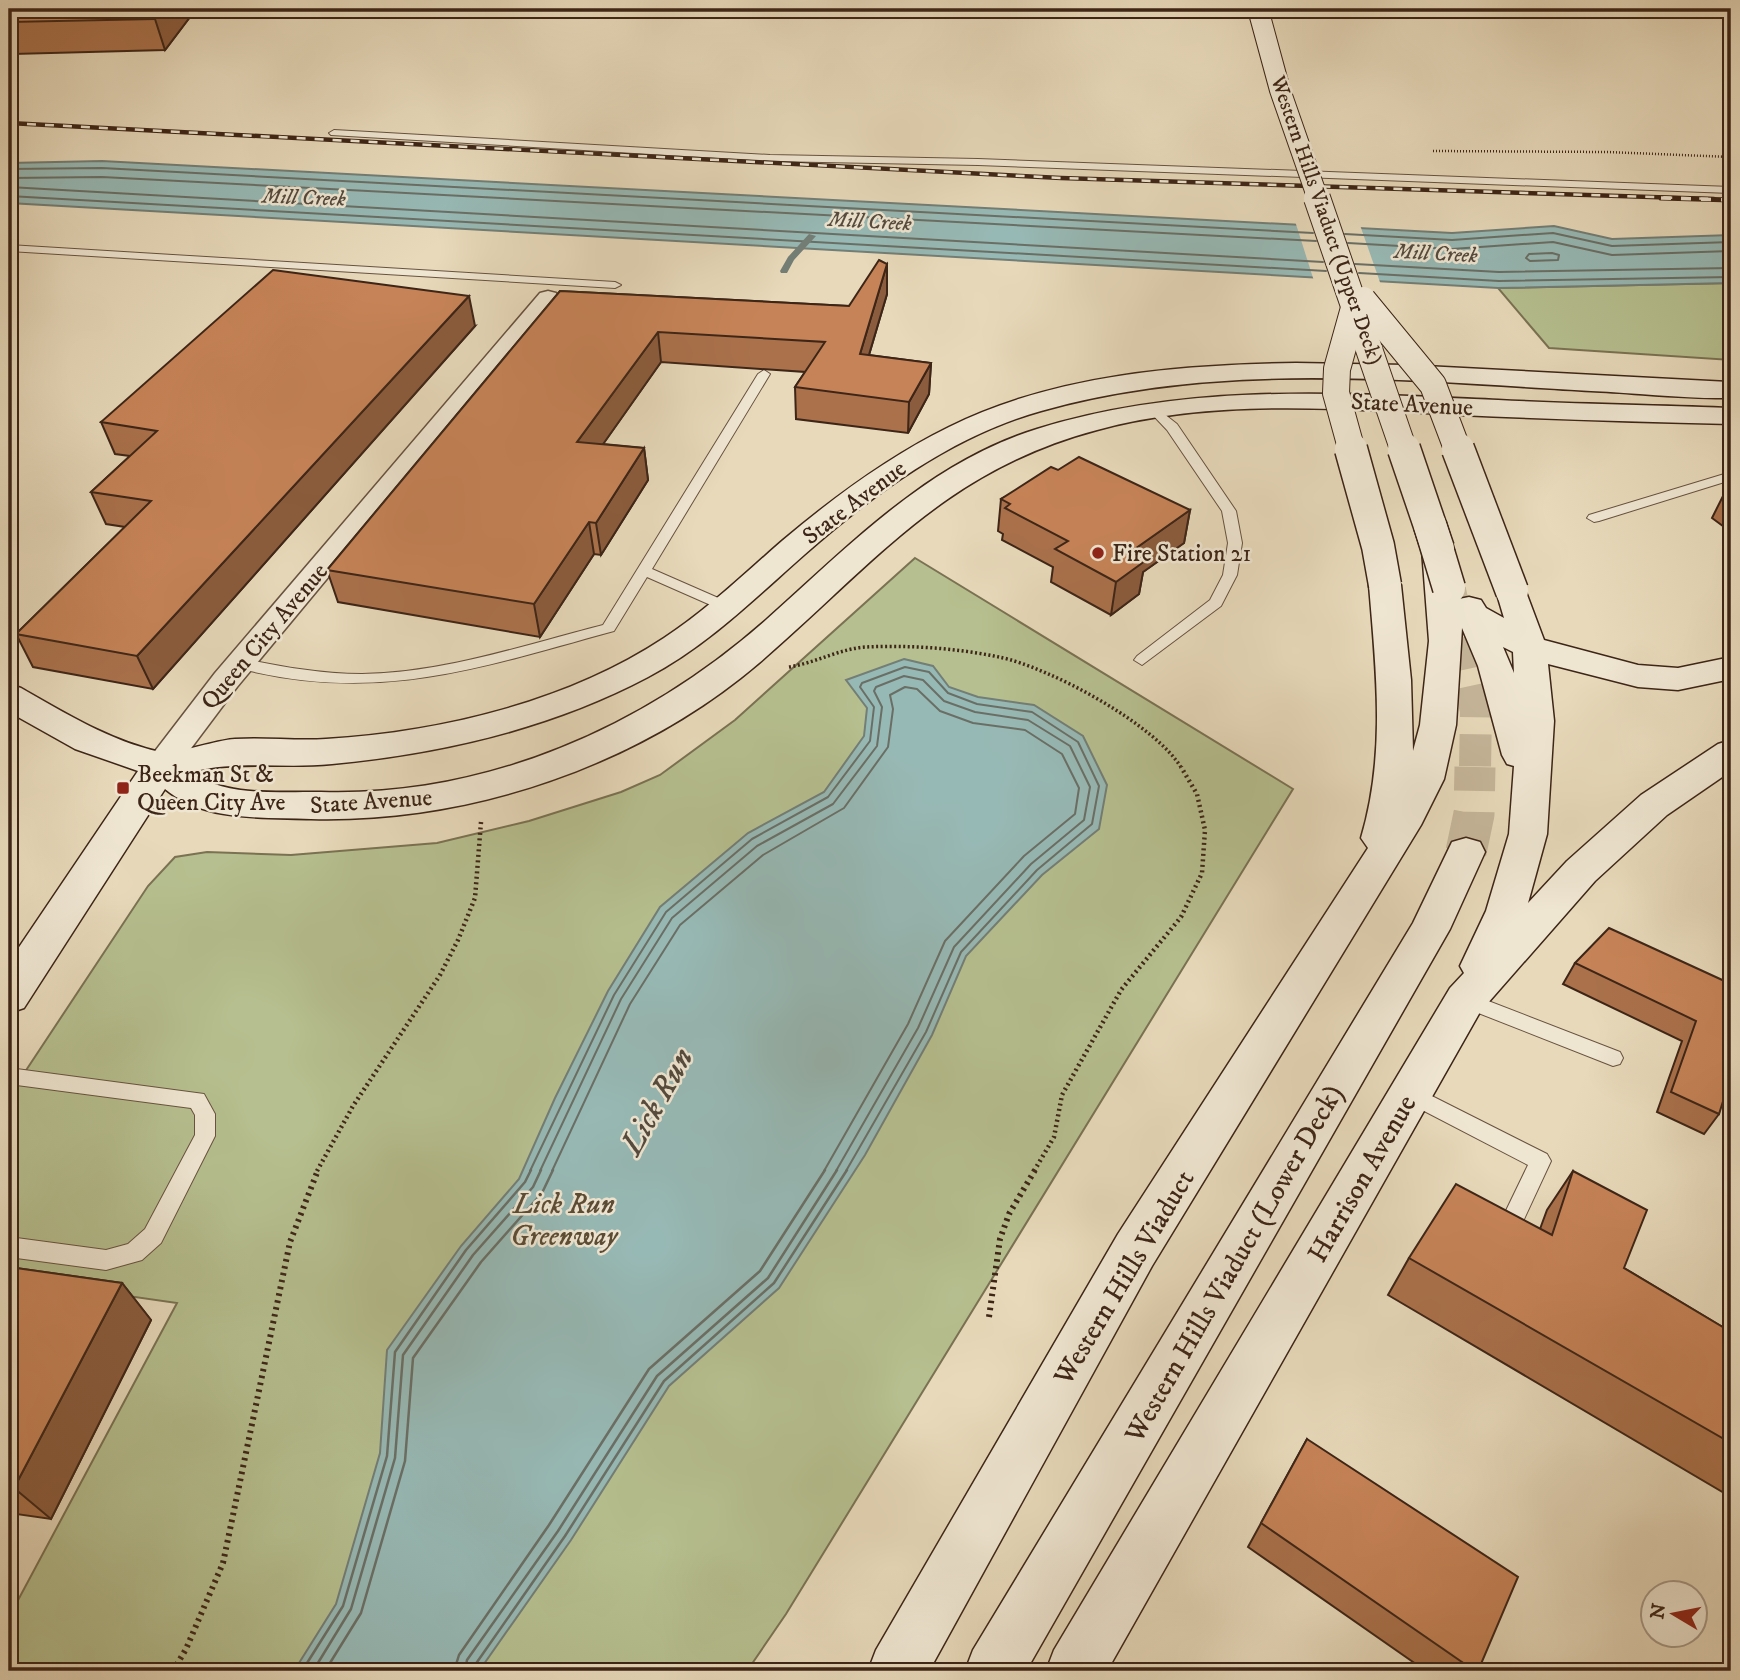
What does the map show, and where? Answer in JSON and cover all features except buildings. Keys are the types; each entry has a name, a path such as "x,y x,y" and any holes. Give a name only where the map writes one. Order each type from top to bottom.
{"main road":[{"path":"1259,9 1282,88 1358,292 1449,588"},
{"name":"Western Hills Viaduct (Upper Deck)","path":"1259,9 1280,90 1438,549 1473,615 1495,666 1512,719 1530,794"},
{"path":"1358,292 1377,320 1413,356 1433,385 1512,591 1529,646 1536,721 1528,834 1506,911 1465,999"},
{"path":"1358,292 1354,319 1337,369 1336,393 1378,546 1385,585 1395,693 1395,821"},
{"name":"State Avenue","path":"160,767 225,752 320,752 378,747 468,732 552,705 636,670 674,648 727,607 854,498 927,449 1000,415 1109,387 1193,374 1297,369 1731,390"},
{"name":"State Avenue","path":"160,767 198,794 235,801 284,805 354,806 463,792 569,760 637,727 725,671 883,530 962,472 1044,436 1154,410 1240,400 1281,399 1731,416"},
{"name":"Western Hills Viaduct (Upper Deck)","path":"1363,890 1395,821 1424,779 1438,725 1446,641 1438,549"},
{"path":"1473,615 1529,646 1600,668 1638,676 1678,679 1731,668"},
{"path":"9,696 94,743 160,767"},
{"name":"Harrison Avenue","path":"1075,1671 1465,999 1581,871 1654,805 1731,753"},
{"name":"Queen City Avenue","path":"9,996 160,767"},
{"name":"Western Hills Viaduct (Lower Deck)","path":"994,1671 1430,929 1466,852"},
{"name":"Western Hills Viaduct","path":"897,1671 1135,1250 1363,890"}],"street":[{"name":"Queen City Avenue","path":"160,767 239,663 548,299"}],"lane":[{"path":"334,133 770,158 953,161 1731,190"},
{"path":"9,248 615,285"},
{"path":"239,663 316,677 364,679 412,674 465,664 609,628 764,374"},
{"path":"1142,660 1216,603 1230,575 1235,543 1229,511 1172,426 1154,410"},
{"path":"1594,518 1731,476"},
{"path":"645,571 727,607"},
{"path":"1465,999 1613,1058"},
{"path":"9,1076 197,1100 205,1114 205,1136 153,1236 134,1253 106,1260 9,1247"},
{"path":"1410,1094 1540,1161 1511,1223"}],"path":[{"path":"1433,151 1608,152 1731,157"},
{"path":"780,667 810,664 862,647 909,646 1000,657 1046,673 1135,722 1173,753 1197,794 1205,830 1202,873 1181,917 1121,990 1062,1095 1054,1137 1009,1214 1000,1239 989,1317"},
{"path":"173,1671 186,1649 223,1563 290,1242 319,1166 346,1118 440,975 458,940 475,898 479,872 481,815"}],"green space":[{"path":"1731,283 1731,360 1549,348 1498,288"},
{"name":"Lick Run Greenway","path":"915,558 1293,789 786,1614 747,1671 9,1671 9,1617 177,1303 9,1279 9,1096 148,886 175,857 207,852 291,855 437,843 529,821 621,792 660,775 735,720"}],"water":[{"name":"Mill Creek","path":"102,161 1452,233 1554,226 1612,239 1731,235 1731,283 1498,288 9,203 9,163"},
{"path":"904,659 933,666 949,687 978,697 1034,705 1083,736 1107,785 1099,829 1042,875 966,956 932,1035 865,1155 779,1288 669,1386 571,1540 479,1671 294,1671 336,1604 380,1453 387,1350 461,1246 519,1179 555,1098 608,991 660,907 748,833 824,792 864,736 867,708 846,680"}],"pier":[{"path":"1295,221 1360,225 1381,285 1314,281"}],"waterway":[{"name":"Lick Run","path":"784,271 812,236"}],"tunnel":[{"path":"1450,590 1476,711 1475,769"},
{"path":"1466,852 1474,814 1475,767"}],"railway":[{"path":"9,123 1061,178 1714,199"},
{"path":"1661,198 1731,200"}],"place":[{"name":"Fire Station 21","path":"1098,553"},
{"name":"Beekman St & Queen City Ave","path":"123,788"}]}
